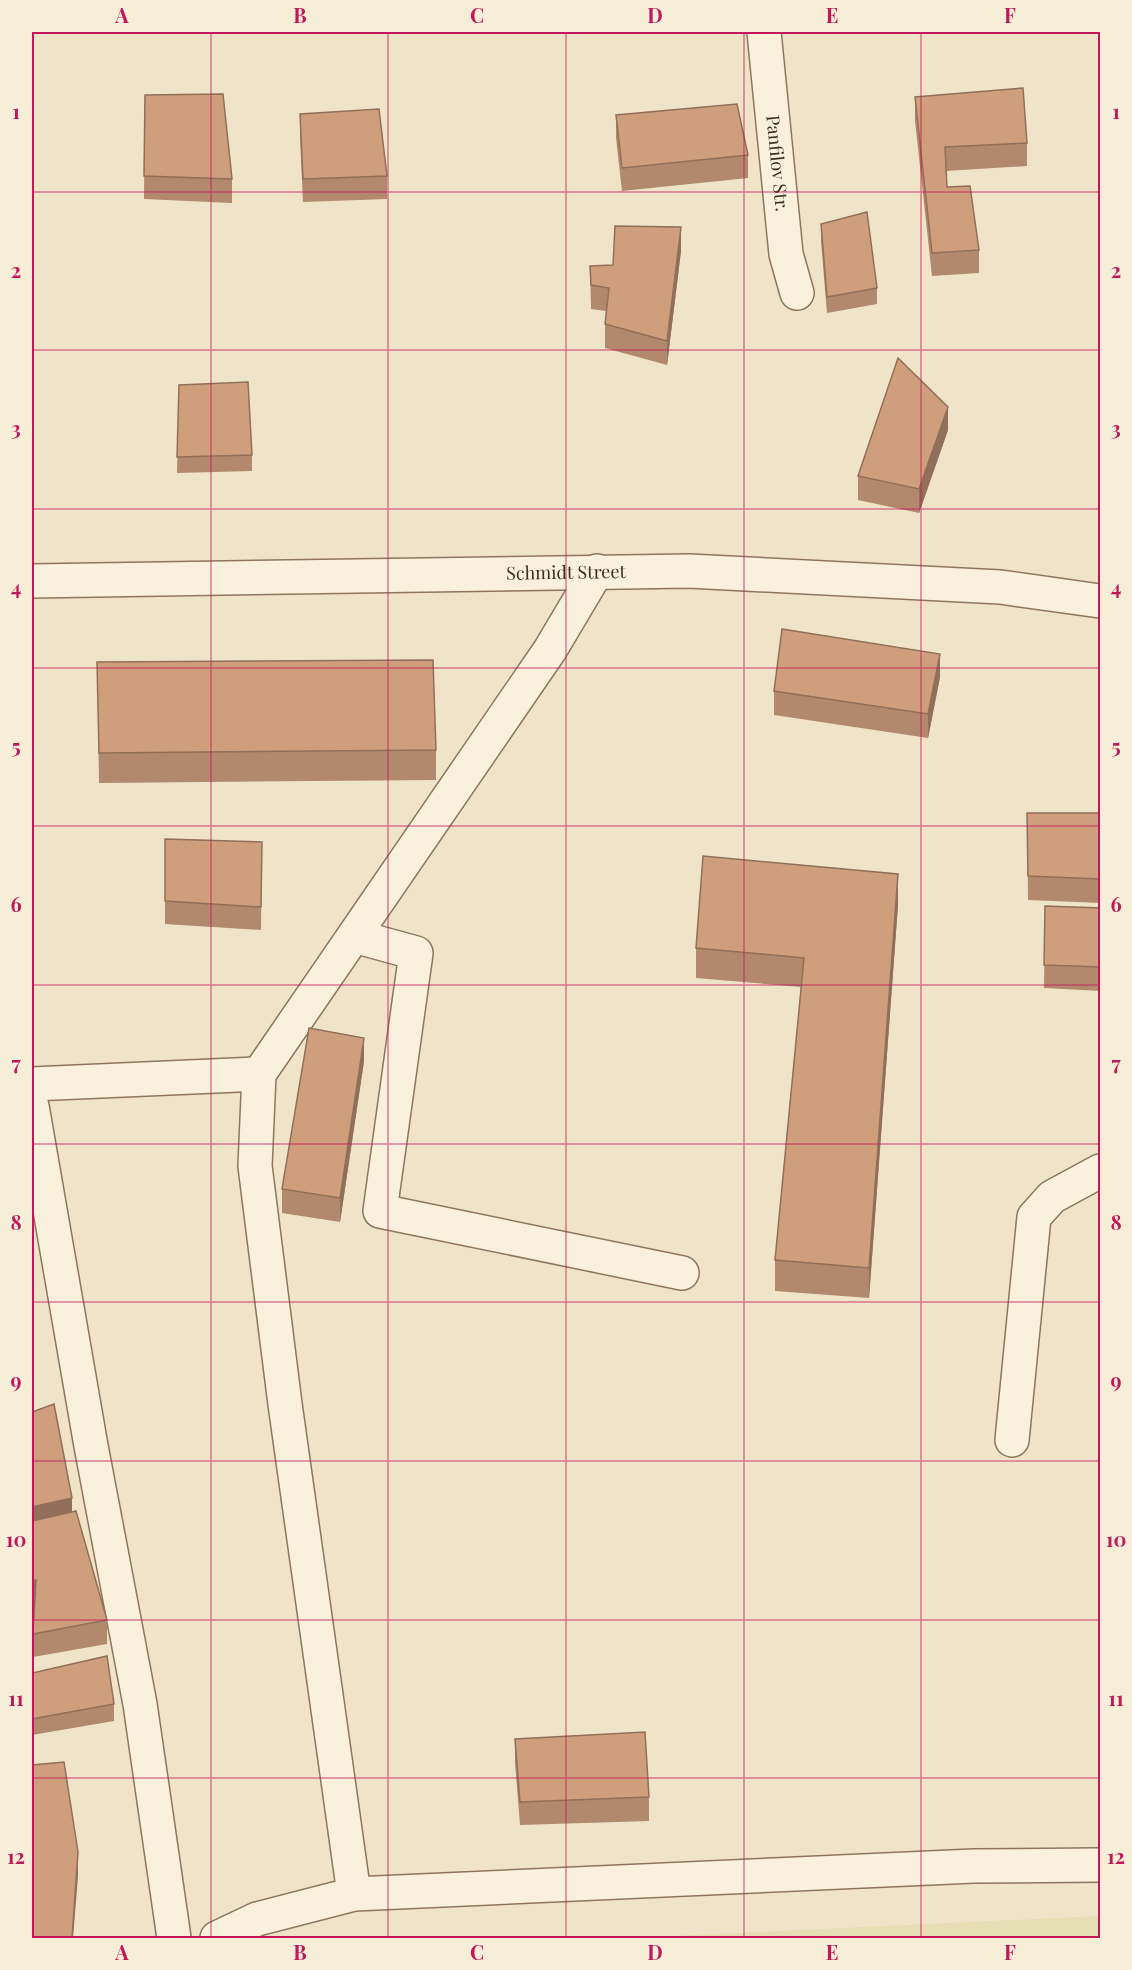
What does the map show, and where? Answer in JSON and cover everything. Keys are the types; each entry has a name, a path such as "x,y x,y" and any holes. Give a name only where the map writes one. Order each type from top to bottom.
{"street":[{"name":"Panfilov Str.","path":"764,32 786,254 797,293"},
{"name":"Schmidt Street","path":"32,581 689,571 1000,586 1101,601"},
{"path":"354,1894 285,1404 255,1166 259,1074 550,650 597,572"},
{"path":"354,936 416,953 380,1211 682,1273"},
{"path":"32,1084 259,1074"},
{"path":"32,1106 91,1446 140,1704 174,1938"},
{"path":"1012,1440 1034,1217 1052,1197 1101,1171"},
{"path":"217,1938 257,1919 354,1894 974,1866 1101,1865"}],"shaded area":[{"path":"1100,1916 1100,1938 629,1938"}],"building":[{"path":"1023,88 1027,143 945,147 947,187 970,186 979,250 932,253 915,97"},
{"path":"223,94 232,179 144,176 145,95"},
{"path":"737,104 748,155 622,168 616,115"},
{"path":"379,109 387,176 303,179 300,114"},
{"path":"867,212 877,288 827,297 821,224"},
{"path":"615,226 681,227 667,341 605,324 609,288 591,285 590,266 613,265"},
{"path":"898,358 948,407 919,489 858,476"},
{"path":"248,382 252,455 177,457 179,385"},
{"path":"782,629 940,654 928,714 774,691"},
{"path":"433,660 436,750 99,753 97,662"},
{"path":"1027,813 1101,813 1101,879 1028,876"},
{"path":"165,839 262,842 261,907 165,901"},
{"path":"703,856 898,874 869,1268 775,1260 804,958 696,948"},
{"path":"1045,906 1101,908 1101,967 1044,965"},
{"path":"309,1028 364,1038 340,1198 282,1189"},
{"path":"54,1404 72,1498 32,1507 32,1412"},
{"path":"76,1511 107,1620 33,1634 36,1580 32,1581 32,1521"},
{"path":"107,1656 114,1704 32,1719 32,1673"},
{"path":"645,1732 649,1797 520,1802 515,1739"},
{"path":"64,1762 78,1852 72,1938 32,1938 32,1765"}]}
